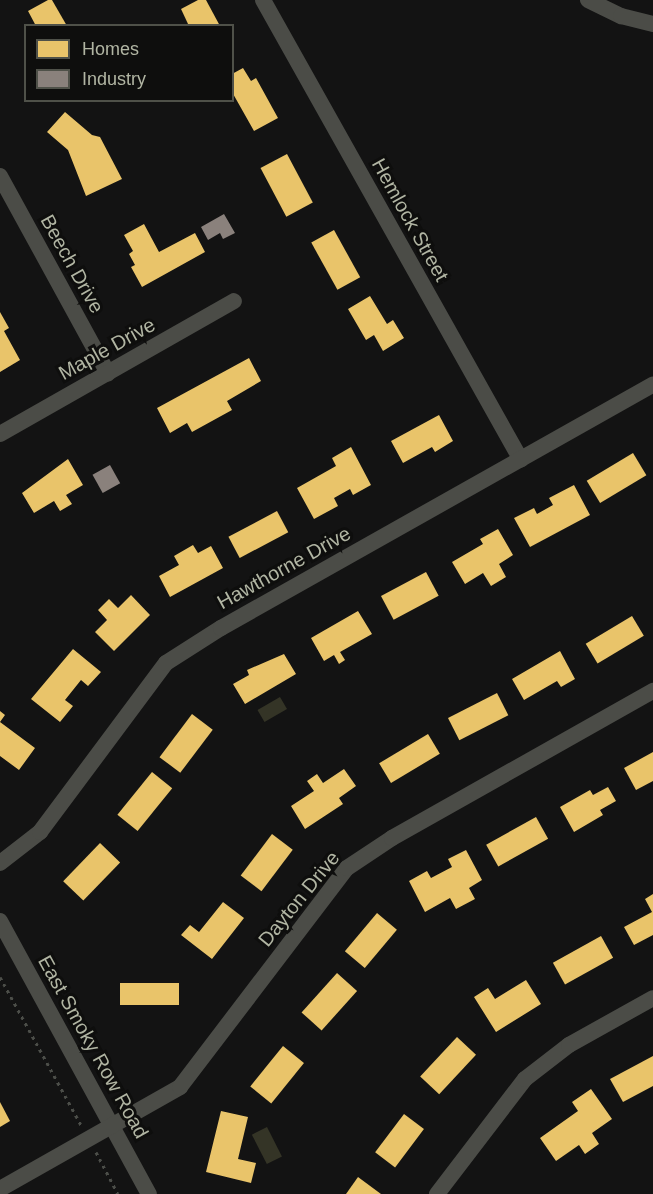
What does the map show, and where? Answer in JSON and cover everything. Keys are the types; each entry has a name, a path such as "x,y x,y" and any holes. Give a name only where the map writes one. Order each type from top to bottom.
{"street":[{"name":"Hemlock Street","path":"263,0 520,460"},
{"path":"588,0 621,16 653,24"},
{"name":"Beech Drive","path":"0,176 108,372"},
{"name":"Maple Drive","path":"0,434 234,301"},
{"name":"Hawthorne Drive","path":"0,862 40,832 166,663 221,628 653,385"},
{"name":"Dayton Drive","path":"0,1188 180,1087 191,1076 347,867 392,838 653,691"},
{"name":"East Smoky Row Road","path":"0,921 149,1194"},
{"path":"437,1194 525,1079 569,1045 653,998"}],"path":[{"path":"0,977 79,1122"},
{"path":"97,1154 118,1194"}],"shaded area":[{"path":"280,697 287,709 264,722 257,710"},
{"path":"267,1127 282,1156 267,1164 252,1135"}],"building: Homes":[{"path":"52,0 66,24 35,24 28,11"},
{"path":"198,0 206,0 219,24 188,24 181,9"},
{"path":"243,68 251,81 256,78 278,118 254,131 234,96 234,73"},
{"path":"65,112 92,135 100,137 122,179 86,196 68,150 47,132"},
{"path":"287,154 313,203 286,217 261,168"},
{"path":"144,224 159,252 195,233 205,252 142,287 131,267 135,265 129,254 133,251 124,235"},
{"path":"334,230 360,277 337,290 311,243"},
{"path":"370,296 387,324 393,320 404,338 383,351 374,335 366,340 348,309"},
{"path":"0,312 9,328 4,331 20,360 0,372"},
{"path":"249,358 261,381 227,401 232,410 192,432 187,423 170,433 157,408"},
{"path":"439,415 453,441 435,452 432,447 403,463 391,441"},
{"path":"351,447 371,485 353,495 350,489 334,498 338,506 314,519 297,488 336,466 332,458"},
{"path":"633,453 646,475 600,503 587,481"},
{"path":"68,459 83,485 66,495 72,504 60,511 54,501 34,513 22,493"},
{"path":"574,485 590,515 530,547 514,518 534,508 537,514 553,505 549,498"},
{"path":"277,511 288,532 240,558 228,537"},
{"path":"498,529 513,555 499,564 506,577 491,586 483,573 465,584 452,562 483,544 480,539"},
{"path":"193,545 198,553 211,546 223,568 170,597 159,576 179,565 174,556"},
{"path":"426,572 439,596 394,620 381,596"},
{"path":"131,595 150,615 114,651 95,632 107,620 98,610 109,599 118,608"},
{"path":"358,611 372,634 340,652 345,660 339,664 334,655 324,661 311,638"},
{"path":"632,616 644,636 598,664 586,644"},
{"path":"73,649 101,672 88,686 81,680 65,700 73,706 60,722 31,699"},
{"path":"560,651 575,679 561,687 557,681 524,700 512,679"},
{"path":"284,654 296,674 245,704 233,684 249,675 247,670"},
{"path":"497,693 508,715 459,740 448,718"},
{"path":"0,711 5,715 0,722"},
{"path":"192,714 213,730 180,773 160,757"},
{"path":"0,722 35,748 19,770 0,756"},
{"path":"428,734 440,754 391,783 379,763"},
{"path":"653,752 653,781 636,790 624,768"},
{"path":"344,769 356,786 339,798 343,804 305,829 291,806 314,791 307,781 317,774 323,783"},
{"path":"152,772 172,788 138,831 117,815"},
{"path":"608,787 616,801 600,810 603,815 574,832 560,807 590,790 593,795"},
{"path":"536,817 548,839 498,866 486,845"},
{"path":"272,834 293,850 261,891 241,876"},
{"path":"100,843 120,862 83,901 63,881"},
{"path":"466,850 482,880 469,888 475,899 456,909 450,898 425,912 409,881 427,871 431,878 452,867 448,859"},
{"path":"653,894 653,935 634,945 624,927 652,912 645,899"},
{"path":"223,902 244,918 212,959 181,935 190,925 199,932"},
{"path":"377,913 397,930 365,968 345,951"},
{"path":"601,936 613,958 565,985 553,963"},
{"path":"337,973 357,991 322,1030 302,1012"},
{"path":"526,980 541,1004 496,1032 474,997 488,988 495,999"},
{"path":"120,983 179,983 179,1005 120,1005"},
{"path":"457,1037 476,1055 439,1094 420,1076"},
{"path":"283,1046 304,1063 271,1103 250,1086"},
{"path":"653,1056 653,1086 623,1102 610,1079"},
{"path":"591,1089 612,1119 592,1133 599,1144 585,1154 579,1145 556,1161 540,1138 578,1111 572,1102"},
{"path":"0,1102 10,1121 0,1127"},
{"path":"221,1111 248,1117 238,1159 256,1163 251,1183 206,1172"},
{"path":"404,1114 424,1129 395,1167 375,1152"},
{"path":"358,1177 381,1194 346,1194"}],"building: Industry":[{"path":"224,214 235,233 223,239 220,233 208,240 201,227"},
{"path":"110,465 120,483 103,493 93,475"}]}
